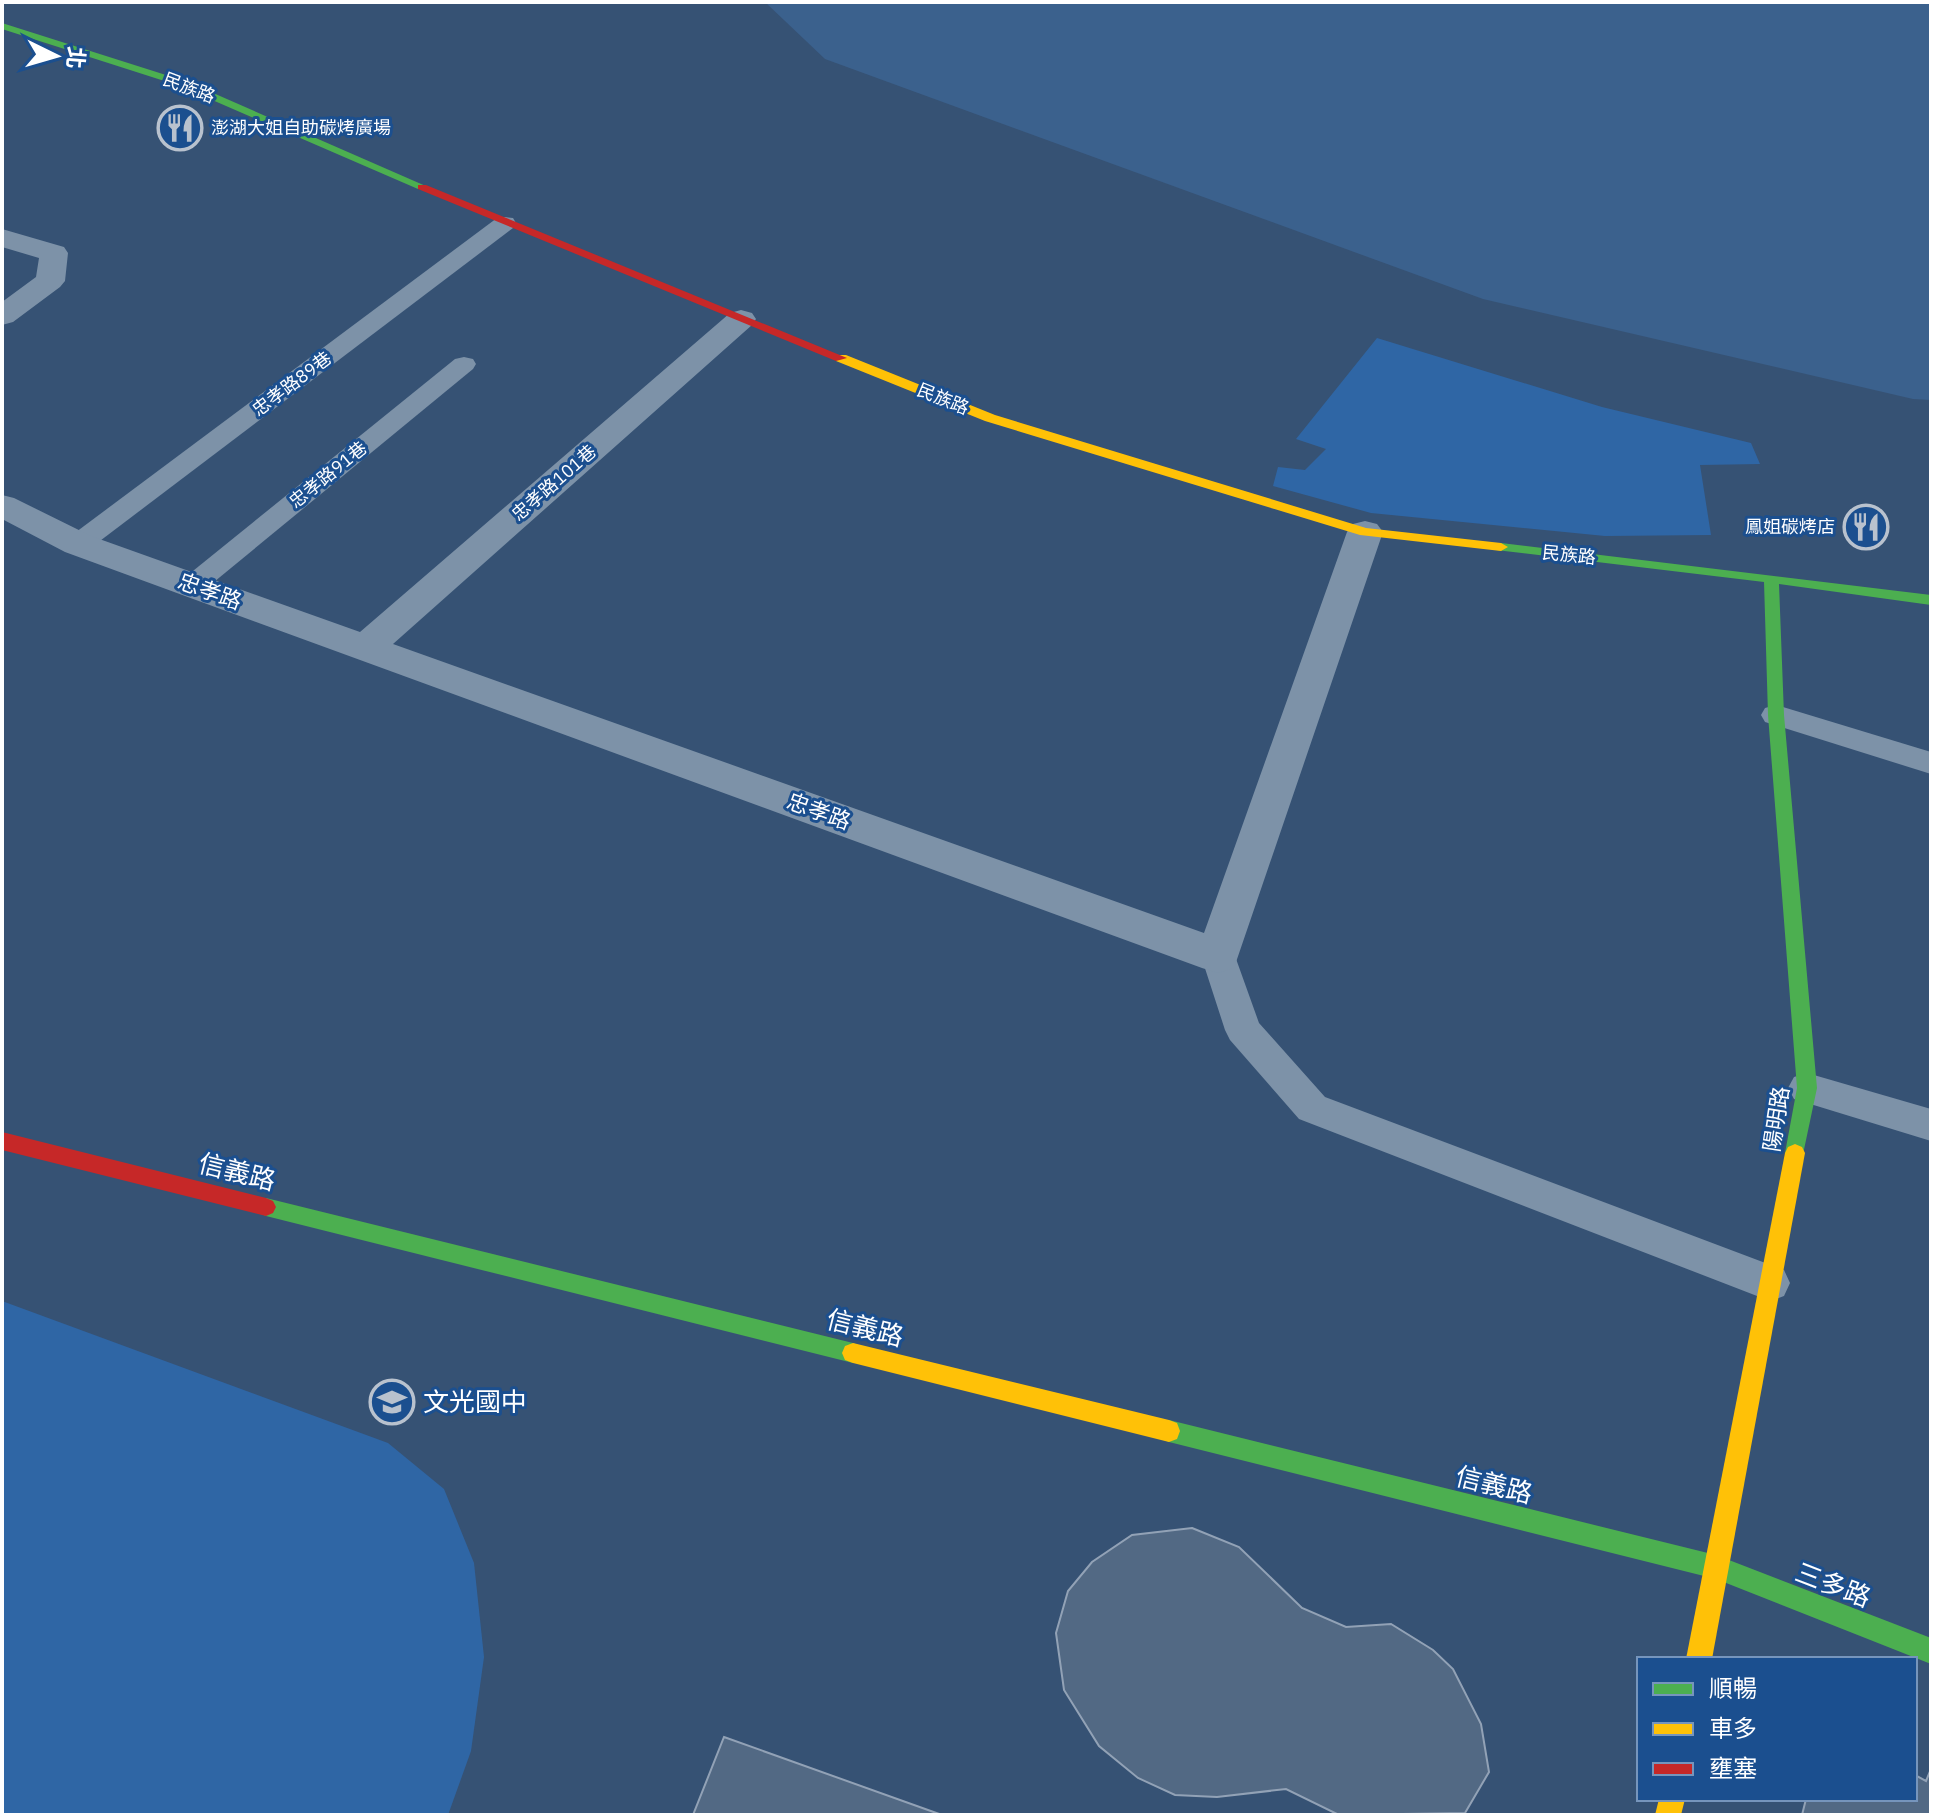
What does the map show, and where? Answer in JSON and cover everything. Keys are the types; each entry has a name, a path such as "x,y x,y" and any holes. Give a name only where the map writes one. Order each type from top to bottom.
{"street":[{"name":"民族路","path":"2,26 184,84 505,223 990,418 1365,532 1771,578 1931,600"},
{"path":"2,238 54,253 50,281 2,316"},
{"name":"忠孝路101巷","path":"366,648 741,319"},
{"name":"忠孝路","path":"2,505 78,544 1218,956"},
{"path":"1218,956 1365,532"},
{"name":"陽明路","path":"1699,1657 1807,1088 1776,715 1771,578"},
{"name":"信義路","path":"2,1141 1716,1567"},
{"name":"三多路","path":"1716,1567 1931,1651"}],"lane":[{"name":"忠孝路89巷","path":"78,544 505,223"},
{"name":"忠孝路91巷","path":"193,585 464,364"},
{"path":"1776,715 1931,763"},
{"path":"1218,956 1243,1030 1312,1108 1770,1283"},
{"path":"1807,1088 1931,1125"}],"shaded area":[{"path":"765,2 1931,2 1931,400 1913,399 1483,299 825,59"},
{"path":"1377,338 1602,407 1751,443 1760,464 1700,465 1711,535 1605,536 1371,513 1273,486 1278,467 1305,470 1326,449 1296,439"},
{"path":"2,1301 388,1443 444,1489 474,1563 484,1657 471,1751 448,1815 2,1815"}],"building":[{"path":"1192,1528 1239,1547 1302,1608 1346,1627 1391,1624 1433,1650 1453,1669 1481,1724 1489,1772 1465,1813 1339,1815 1286,1789 1217,1797 1175,1795 1138,1778 1099,1746 1064,1690 1056,1633 1068,1591 1092,1562 1132,1535"},
{"path":"724,1737 942,1815 693,1815"},
{"path":"1931,1769 1931,1815 1802,1815 1806,1801 1917,1801 1917,1776 1926,1781"}],"traffic: fast":[{"path":"2,26 184,84 422,187"},
{"path":"1501,547 1931,600"},
{"path":"1771,578 1776,715 1807,1088 1795,1153"},
{"path":"266,1207 853,1353"},
{"path":"1169,1431 1716,1567 1931,1651"}],"traffic: slow":[{"path":"841,358 990,418 1365,532 1501,547"},
{"path":"1699,1657 1795,1153"},
{"path":"853,1353 1169,1431"},
{"path":"1668,1815 1672,1801"}],"traffic: jam":[{"path":"422,187 841,358"},
{"path":"2,1141 266,1207"}],"place":[{"name":"澎湖大姐自助碳烤廣場","path":"180,128"},
{"name":"鳳姐碳烤店","path":"1866,527"},
{"name":"文光國中","path":"392,1402"}]}
